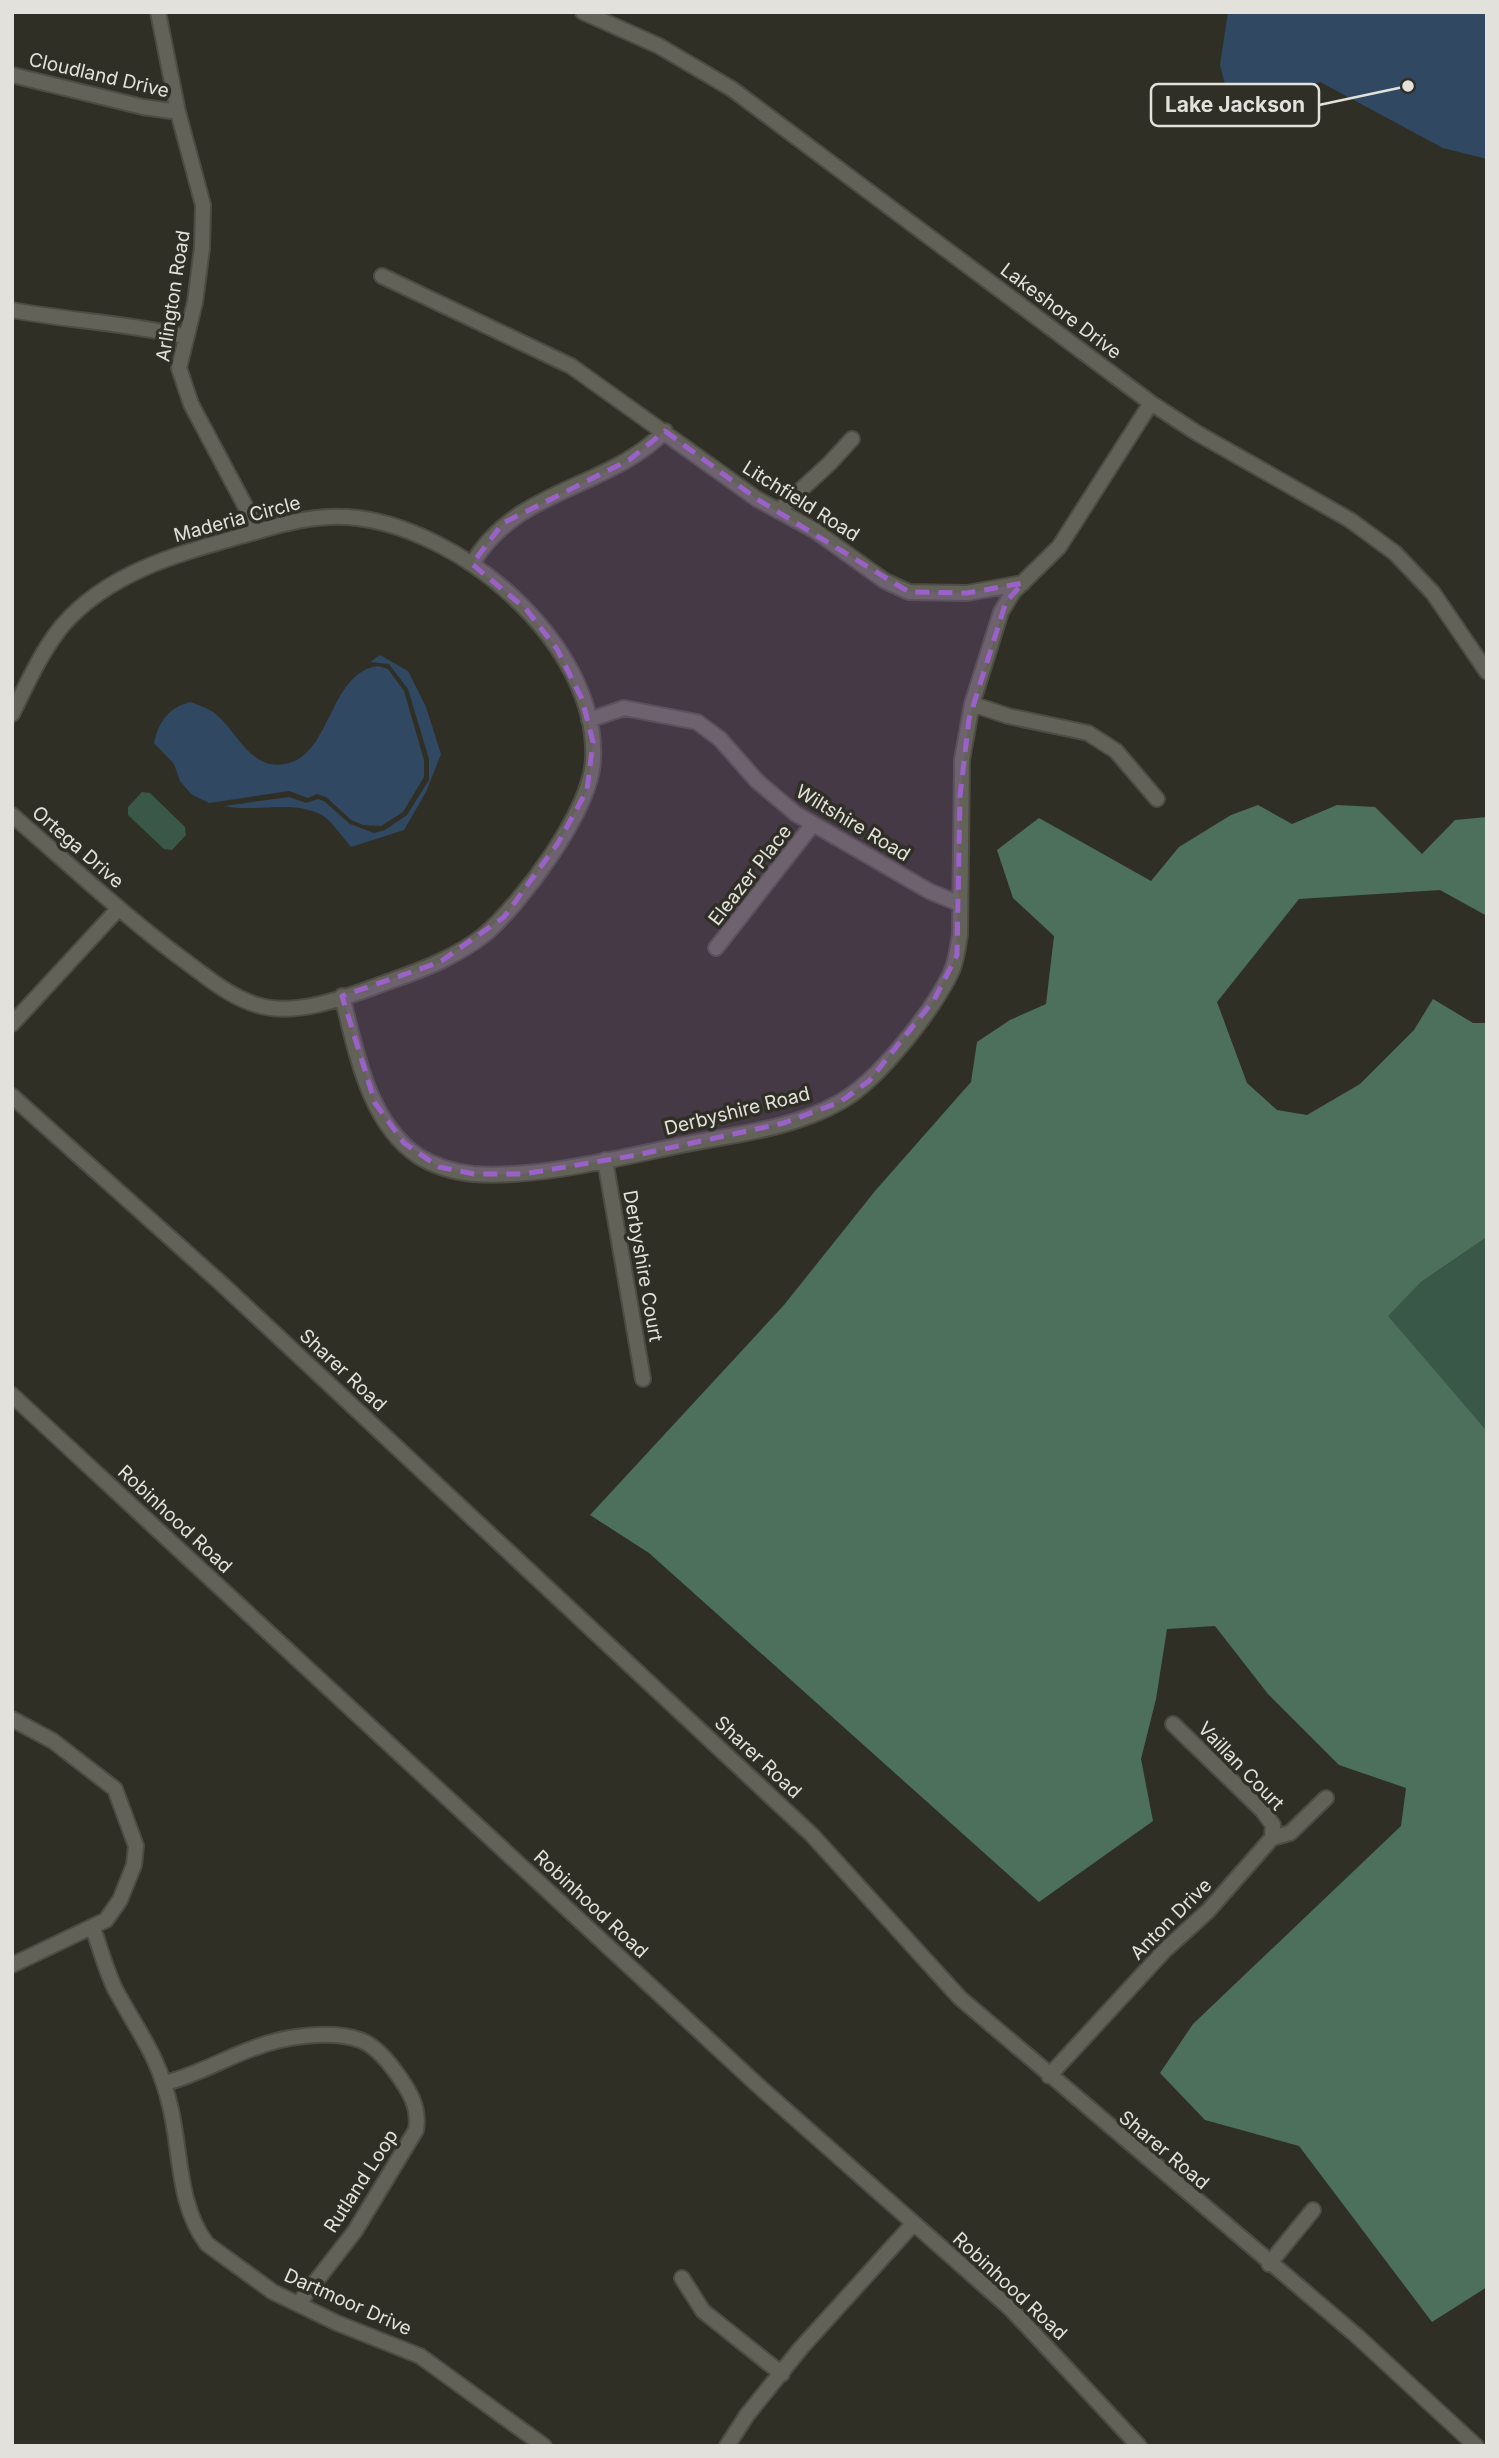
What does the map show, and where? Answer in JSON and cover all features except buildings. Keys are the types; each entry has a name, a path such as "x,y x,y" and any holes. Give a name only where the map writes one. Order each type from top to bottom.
{"street":[{"name":"Arlington Road","path":"158,12 178,112 198,183 203,222 195,302 179,368 183,384 258,530"},
{"name":"Lakeshore Drive","path":"583,12 659,46 732,89 1151,403 1217,445 1350,520 1395,553 1433,593 1487,672"},
{"name":"Cloudland Drive","path":"12,75 143,107 178,112"},
{"name":"Litchfield Road","path":"382,276 571,366 757,499 814,530 885,580 909,592 967,593 1023,583"},
{"path":"12,310 59,319 150,328 186,337"},
{"path":"1023,583 1059,547 1151,403"},
{"path":"472,564 491,536 512,517 629,460 665,431"},
{"path":"778,511 852,439"},
{"name":"Maderia Circle","path":"12,714 45,650 62,627 108,587 155,563 292,521 347,517 423,538 472,564 503,587 540,625 567,666 589,720 593,760 587,790 553,851 504,917 481,937 440,962 342,996 282,1009 241,999 159,942 119,908"},
{"name":"Derbyshire Road","path":"342,996 359,1062 375,1103 415,1154 439,1167 474,1174 523,1174 784,1123 823,1110 855,1093 892,1056 951,974 960,934 961,784 972,704 1006,601 1023,583"},
{"path":"972,704 1008,716 1088,733 1116,751 1157,799"},
{"name":"Wiltshire Road","path":"589,720 624,708 697,722 720,739 781,802 813,824 929,891 960,904"},
{"name":"Ortega Drive","path":"12,815 119,908"},
{"name":"Eleazer Place","path":"716,948 813,824"},
{"path":"12,1024 119,908"},
{"name":"Sharer Road","path":"12,1096 225,1286 812,1835 960,1998 1269,2264 1357,2336 1476,2446"},
{"name":"Derbyshire Court","path":"605,1160 643,1379"},
{"name":"Robinhood Road","path":"12,1395 763,2091 1011,2309 1139,2446"},
{"path":"12,1719 53,1741 104,1779 119,1795 136,1856 113,1913 93,1928 12,1965"},
{"name":"Vaillan Court","path":"1173,1724 1262,1810 1273,1825 1272,1838"},
{"name":"Anton Drive","path":"1049,2076 1165,1950 1208,1911 1272,1838 1290,1833 1326,1798"},
{"name":"Dartmoor Drive","path":"93,1928 115,1988 150,2045 164,2083 188,2203 199,2234 214,2250 254,2280 337,2323 420,2356 544,2446"},
{"name":"Rutland Loop","path":"164,2083 190,2077 275,2041 315,2036 350,2038 365,2042 386,2061 404,2084 417,2112 416,2130 355,2231 299,2303"},
{"path":"1269,2264 1313,2210"},
{"path":"727,2446 747,2415 801,2348 913,2224"},
{"path":"682,2278 703,2311 782,2374"}],"highlighted area":[{"path":"665,431 757,499 909,592 967,593 1023,583 1006,602 969,719 960,796 957,955 934,1000 869,1081 840,1102 784,1123 637,1155 523,1174 474,1174 439,1167 404,1143 375,1103 342,996 440,962 504,917 558,843 587,790 593,742 582,699 557,649 526,609 472,564 503,523 629,460"}],"green space":[{"path":"142,792 150,793 185,827 186,835 172,850 164,849 128,815 128,807"},
{"path":"1258,805 1292,824 1337,805 1375,807 1422,854 1455,820 1487,817 1487,916 1440,890 1299,899 1217,1002 1247,1083 1277,1110 1307,1115 1360,1084 1414,1030 1433,999 1473,1023 1487,1023 1487,1237 1421,1282 1388,1316 1487,1431 1487,2287 1432,2322 1299,2146 1205,2120 1160,2073 1193,2024 1401,1826 1406,1788 1339,1765 1268,1694 1215,1626 1167,1629 1156,1699 1141,1759 1153,1821 1039,1902 649,1553 590,1515 784,1305 875,1191 971,1082 977,1042 1010,1020 1046,1004 1054,936 1013,898 997,850 1039,818 1151,881 1179,847 1231,815"},
{"path":"1487,1237 1487,1431 1387,1316 1421,1282"}],"water":[{"path":"1228,12 1487,12 1487,159 1443,148 1320,82 1275,106 1256,107 1243,102 1227,92 1220,65"},
{"path":"380,655 408,671 426,707 441,754 426,792 404,830 351,847 326,818 310,810 224,806 289,797 306,803 318,799 324,801 350,824 374,833 385,830 407,815 429,780 429,759 408,689 389,664 370,662"},
{"path":"378,666 388,669 404,691 424,760 424,777 403,812 381,826 363,825 351,820 326,797 317,794 308,798 289,791 209,803 191,794 180,781 174,764 154,743 166,716 177,707 191,702 216,714 255,757 264,762 285,764 300,758 312,746 349,683 362,672"}],"place":[{"name":"Lake Jackson","path":"1408,86"}]}
